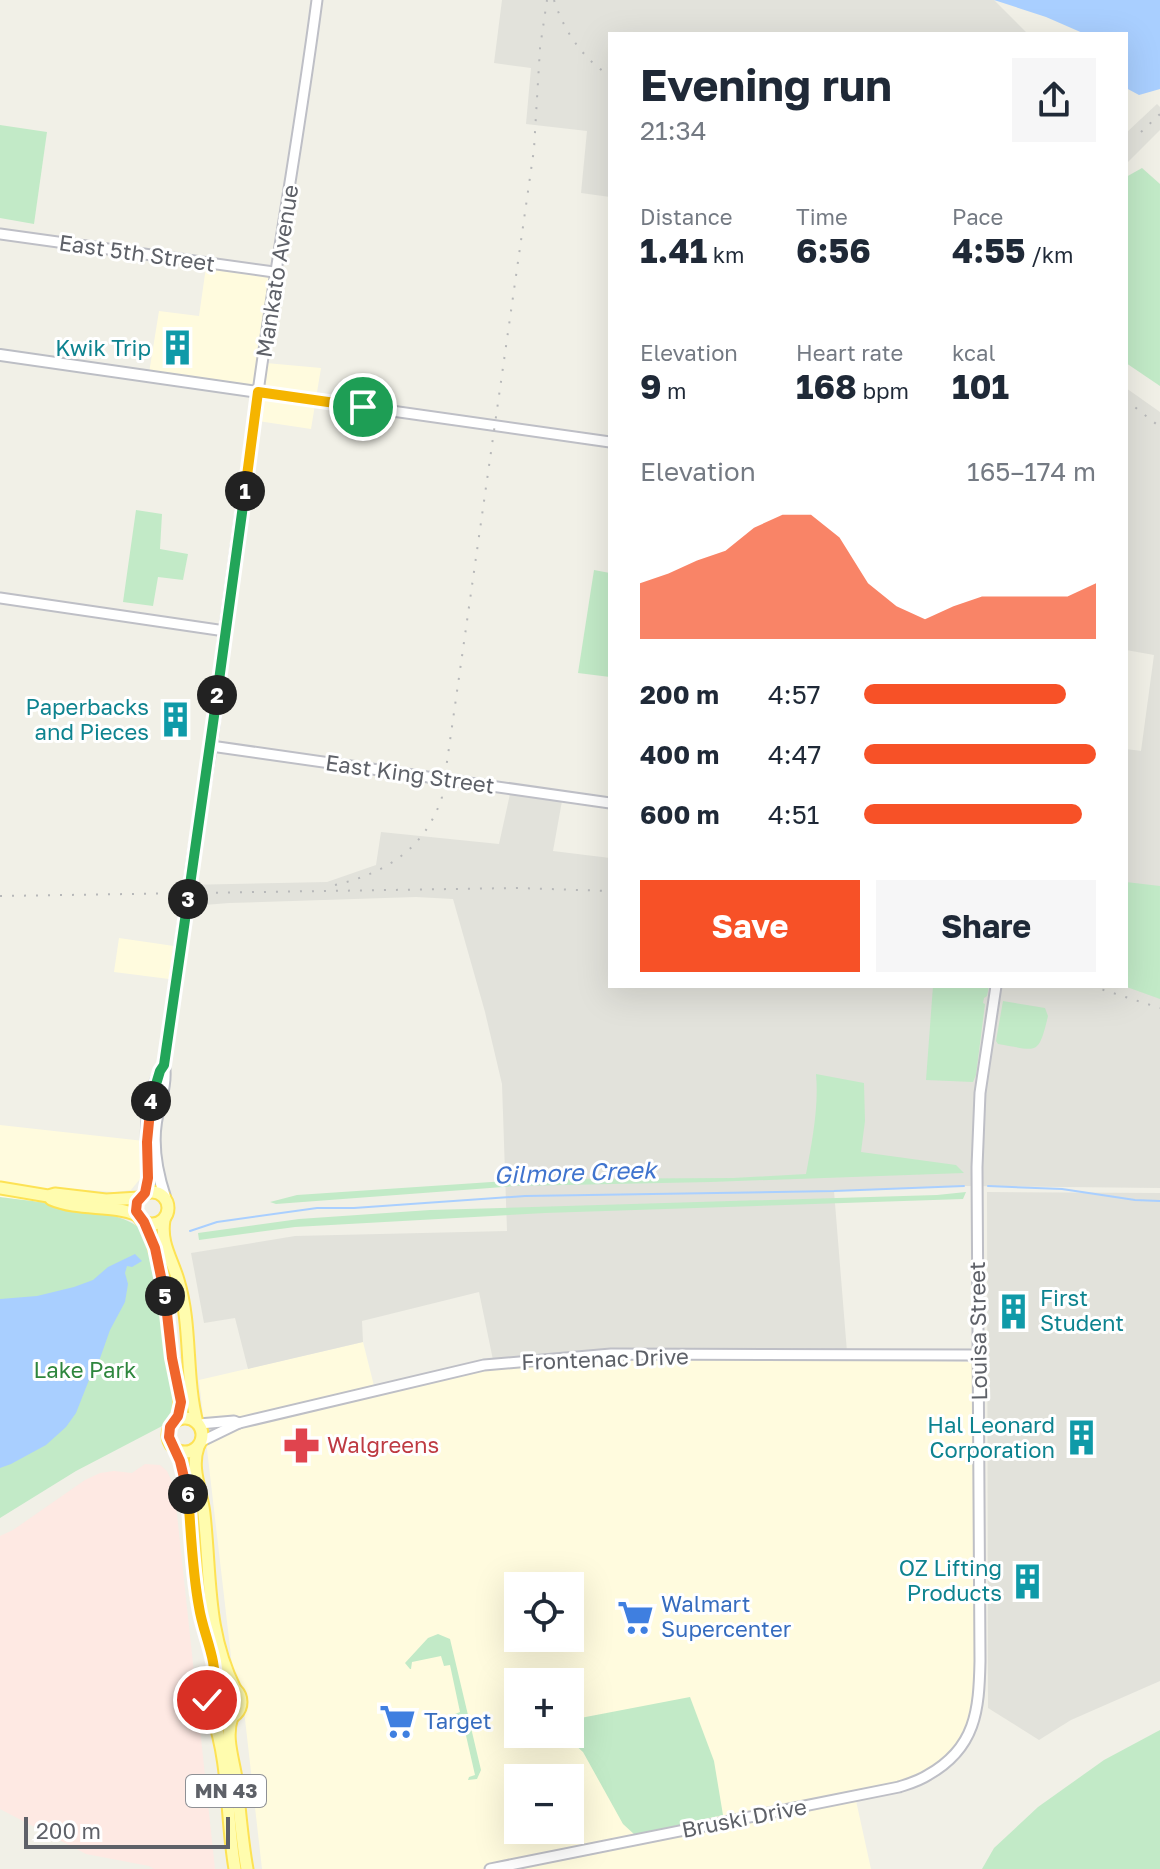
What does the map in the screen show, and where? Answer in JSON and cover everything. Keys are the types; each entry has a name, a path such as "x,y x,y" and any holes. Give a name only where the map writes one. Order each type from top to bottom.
{"main road":[{"path":"0,355 258,392"},
{"name":"Mankato Avenue","path":"247,1869 229,1739 229,1727 238,1711 240,1698 221,1657 213,1622 204,1514 195,1467 202,1431 189,1384 184,1304 163,1243 164,1220 169,1208 157,1171 154,1143 258,392"},
{"name":"Mankato Avenue","path":"164,1065 149,1109 148,1178 136,1206 155,1248 166,1302 181,1402 176,1420 170,1427 170,1442 183,1470 187,1488 197,1593 214,1665 214,1688 207,1700 223,1754 235,1865"},
{"path":"0,1188 48,1196 55,1194 106,1200 156,1192 165,1197"},
{"path":"48,1196 54,1201 78,1206 123,1210 154,1224 164,1220"},
{"path":"176,1420 187,1418 198,1424"},
{"path":"175,1449 187,1452 200,1444"},
{"path":"214,1688 226,1685 235,1689"},
{"path":"212,1714 222,1718 232,1717"}],"street":[{"name":"Mankato Avenue","path":"258,392 317,0"},
{"name":"East 5th Street","path":"0,234 274,272"},
{"path":"258,392 608,442"},
{"path":"0,598 225,631"},
{"name":"East King Street","path":"211,746 608,803"},
{"name":"Louisa Street","path":"974,1724 979,1698 980,1661 977,1167 980,1093 996,988"},
{"name":"Frontenac Drive","path":"200,1444 239,1423 484,1365 611,1354 978,1355"},
{"name":"Frontenac Drive","path":"198,1424 239,1423"},
{"name":"Bruski Drive","path":"490,1869 899,1787 928,1776 946,1762 961,1746 974,1724"}],"shaded area":[{"path":"502,0 994,0 1026,32 608,32 608,197 581,193 587,131 526,124 531,68 494,63"},
{"path":"1157,104 1160,107 1160,130 1128,162 1128,131"},
{"path":"207,260 277,270 266,363 321,368 311,429 258,421 262,389 149,373 159,311 199,316"},
{"path":"1128,389 1160,412 1160,1188 964,1186 834,1191 847,1352 493,1360 479,1292 362,1321 363,1342 248,1369 235,1318 204,1323 191,1253 295,1236 507,1231 502,1084 453,899 416,897 180,907 183,885 327,882 376,865 381,832 499,844 510,794 562,801 553,851 608,858 608,988 1128,988 1128,749 1141,751 1154,655 1128,650"},
{"path":"119,938 174,946 169,979 114,972"},
{"path":"0,1125 144,1141 144,1167 140,1179 131,1190 88,1190 69,1207 0,1197"},
{"path":"987,1192 1160,1193 1160,1681 1071,1720 1039,1740 988,1708"},
{"path":"363,1342 375,1390 484,1365 611,1354 978,1362 979,1698 961,1746 928,1776 855,1796 871,1869 262,1869 240,1685 233,1674 199,1380"},
{"path":"145,1464 160,1465 167,1471 174,1486 215,1869 154,1869 86,1854 0,1809 0,1536 85,1480 100,1473 132,1473"}],"green space":[{"path":"0,125 47,132 34,224 0,218"},
{"path":"1142,168 1160,184 1160,386 1128,364 1128,176"},
{"path":"136,510 162,514 160,549 188,554 183,580 158,577 153,606 123,602"},
{"path":"594,570 608,573 608,677 578,673"},
{"path":"1128,882 1160,886 1160,999 1128,987"},
{"path":"933,988 989,988 983,1003 973,1082 926,1080"},
{"path":"1003,1001 1045,1008 1048,1016 1045,1030 1034,1048 998,1044 996,1041"},
{"path":"816,1074 864,1083 865,1121 861,1152 956,1165 964,1173 515,1186 270,1202 297,1195 537,1179 733,1178 806,1174 816,1111"},
{"path":"966,1192 963,1199 545,1213 295,1227 199,1240 198,1233 299,1219 430,1210"},
{"name":"Lake Park","path":"0,1197 112,1215 138,1227 152,1258 158,1284 175,1407 173,1416 166,1424 76,1471 0,1518"},
{"path":"438,1634 450,1639 481,1770 477,1779 468,1780 475,1775 462,1718 455,1718 455,1714 460,1712 450,1665 444,1666 441,1656 412,1662 411,1669 405,1663 428,1638"},
{"path":"690,1697 714,1761 723,1815 635,1835 623,1824 579,1748 584,1748 584,1717"},
{"path":"1160,1730 1160,1869 982,1869 994,1848 1038,1807 1104,1760"}],"water":[{"path":"994,0 1160,0 1160,89 1139,95 1128,89 1128,32 1080,32"},
{"path":"135,1254 142,1261 132,1267 127,1266 125,1302 110,1330 76,1413 46,1445 0,1468 0,1299 37,1296 74,1287 93,1280 108,1267"}],"waterway":[{"name":"Gilmore Creek","path":"190,1231 217,1222 317,1208 525,1196 964,1186"},
{"name":"Gilmore Creek","path":"988,1186 1062,1189 1160,1201"}],"railway":[{"path":"335,885 371,874 401,856 425,831 442,797 534,149 540,48 547,0"},
{"path":"554,0 575,43 608,74"},
{"path":"1141,132 1160,114"},
{"path":"1128,402 1160,427"},
{"path":"0,896 518,888 608,891"},
{"path":"1097,988 1160,1008"}],"place":[{"name":"Kwik Trip","path":"177,348"},
{"name":"Paperbacks and Pieces","path":"175,720"},
{"name":"First Student","path":"1014,1311"},
{"name":"Hal Leonard Corporation","path":"1081,1438"},
{"name":"Walgreens","path":"301,1445"},
{"name":"OZ Lifting Products","path":"1028,1581"},
{"name":"Walmart Supercenter","path":"635,1617"},
{"name":"Target","path":"398,1721"}],"route":[{"path":"207,1700 214,1688 214,1665 199,1612 187,1488 169,1437 181,1402 155,1248 144,1222 137,1215 136,1206 147,1187 149,1109 164,1065 211,746 258,392 363,407"}]}
